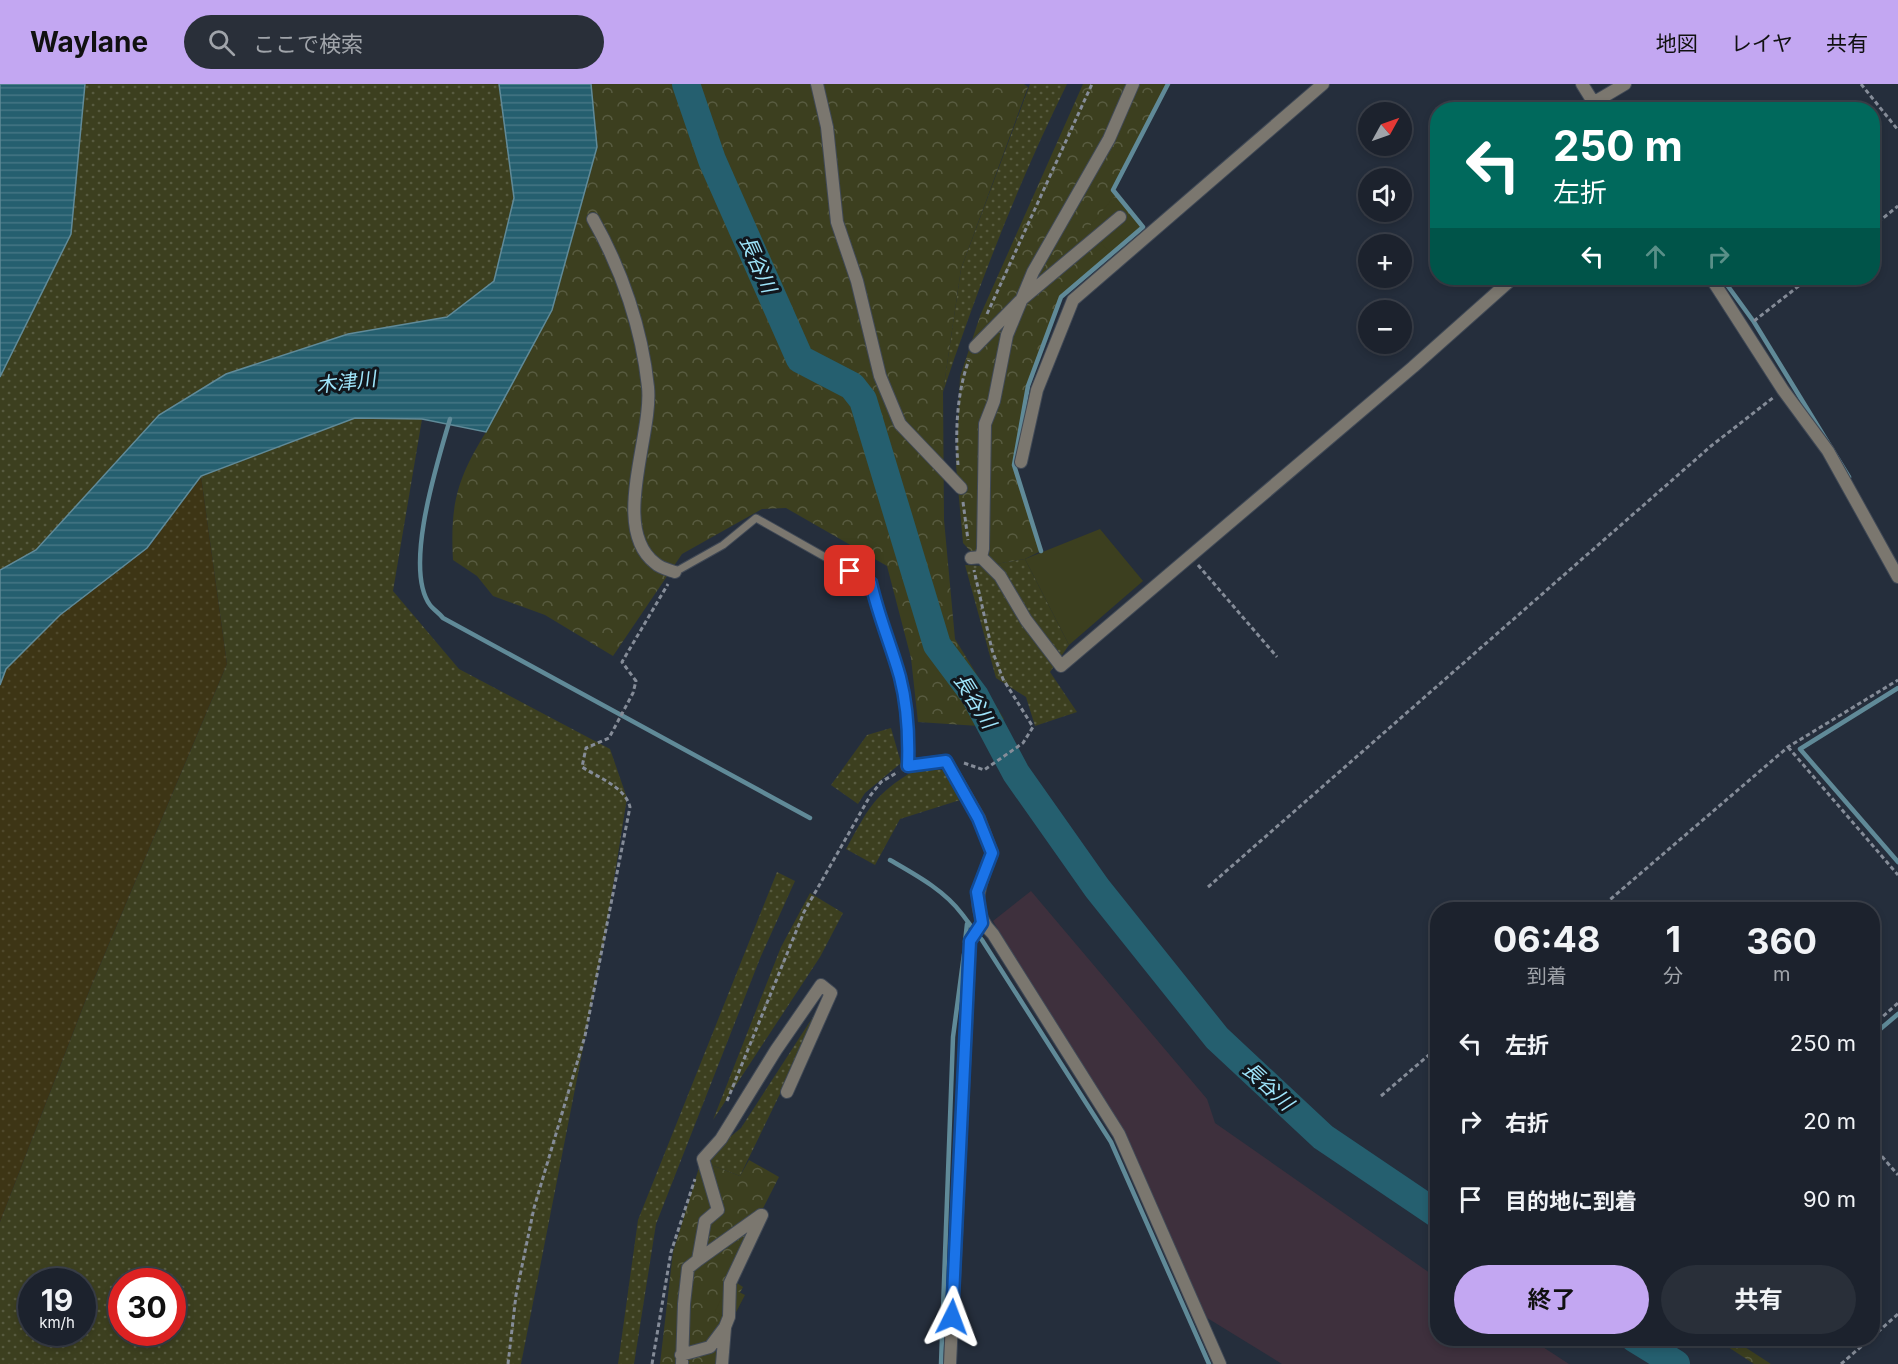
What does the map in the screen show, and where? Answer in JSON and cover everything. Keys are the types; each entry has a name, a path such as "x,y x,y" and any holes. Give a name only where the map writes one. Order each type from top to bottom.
{"street":[{"path":"817,84 827,128 837,222 857,281 880,376 900,424 961,488"},
{"path":"1133,84 1109,139 1033,272 1020,301 1007,335 994,400 985,424 983,549 976,557 1000,576 1026,620 1061,666 1191,557 1505,285"},
{"path":"1021,462 1037,390 1073,300 1323,84"},
{"path":"1582,84 1593,102"},
{"path":"1601,102 1625,84"},
{"path":"975,347 1020,301 1120,217"},
{"path":"593,219 623,280 641,346 649,389 636,484 635,531 643,550 655,564 675,572"},
{"path":"1716,285 1783,390 1828,451 1898,577"},
{"path":"908,766 946,761 978,818 992,853 977,892 982,923 993,934 1119,1134 1220,1364"},
{"path":"950,1364 970,941 982,923"},
{"path":"698,1260 705,1221 718,1210 703,1159 721,1139 776,1050 821,985 831,993 787,1092"},
{"path":"762,1215 730,1284 729,1317 725,1327 710,1347 682,1359 688,1268 762,1215"},
{"path":"722,1364 725,1327"}],"lane":[{"path":"675,572 723,544 756,518 871,583 879,617 900,678 908,766"}],"path":[{"path":"1860,84 1875,102"},
{"path":"1880,108 1898,130"},
{"path":"1880,221 1898,207"},
{"path":"1745,328 1800,285"},
{"path":"1209,887 1702,454 1783,390"},
{"path":"1191,557 1277,657"},
{"path":"508,1364 516,1295 534,1208 585,1036 630,807 627,798 620,791 582,767 586,748 609,738 633,693 636,681 622,662 675,572"},
{"path":"1607,902 1788,747 1898,680"},
{"path":"946,761 967,764 984,770 1023,743"},
{"path":"1788,747 1898,875"},
{"path":"725,1104 804,912 870,796 881,782 908,766"},
{"path":"1880,1019 1898,1003"},
{"path":"1381,1096 1430,1054"},
{"path":"1880,1154 1898,1175"},
{"path":"652,1364 671,1252 703,1159"},
{"path":"1880,1329 1898,1314"},
{"path":"1841,1364 1861,1346"}],"shaded area":[{"path":"1031,891 1207,1099 1215,1123 1430,1273 1430,1346 1541,1346 1569,1364 1282,1364 1204,1316 1120,1130 993,921"}],"green space":[{"path":"85,84 499,84 514,198 494,281 447,317 348,334 226,374 159,415 36,550 0,570 0,377 12,351"},
{"path":"591,84 1024,84 1028,87 961,269 943,392 944,520 955,639 1004,719 994,727 918,722 911,658 887,566 786,508 762,509 682,554 613,656 545,615 493,596 477,576 453,560 454,507 462,478 486,432 597,147"},
{"path":"1030,84 1067,84 1000,236 943,392 961,269"},
{"path":"1083,84 1168,84 1113,190 1143,227 1061,297 1028,386 1014,465 1041,551 1025,559 984,566 963,543 956,465 960,377 980,316"},
{"path":"1114,197 1141,228 1110,253 1088,228"},
{"path":"355,418 422,419 393,591 459,669 610,749 627,798 605,936 521,1364 0,1364 0,1222 90,989 227,664 201,476"},
{"path":"1100,529 1143,581 1069,645 1025,559"},
{"path":"1025,559 1069,645 1050,672 1077,712 1035,726 1026,697 996,678 965,565 984,566"},
{"path":"891,728 901,763 865,793 858,804 831,785 867,735"},
{"path":"915,770 946,770 960,800 900,819 875,865 846,849 873,804 890,787"},
{"path":"777,872 795,881 761,956 656,1224 634,1364 618,1364 638,1220"},
{"path":"810,893 843,913 820,957 713,1120 781,947"},
{"path":"831,989 740,1176 701,1161 741,1128"},
{"path":"749,1160 779,1177 728,1277 743,1287 723,1325 719,1364 660,1364 673,1252 701,1161 740,1176"},
{"path":"727,1286 745,1295 732,1320 715,1312"},
{"path":"1727,1346 1743,1346 1771,1364 1754,1364"}],"sand":[{"path":"201,476 227,664 90,989 0,1222 0,685 6,669 60,615 148,548"}],"water":[{"path":"0,84 85,84 71,234 0,377"},
{"name":"木津川","path":"499,84 591,84 597,147 552,310 486,432 422,419 355,418 201,476 147,548 60,615 6,669 0,685 0,570 36,550 159,415 226,374 348,334 447,317 494,281 514,198"}],"waterway":[{"name":"長谷川","path":"686,84 712,160 800,359 852,386 863,400 937,645 975,696 1016,773 1097,888 1217,1038 1323,1137 1430,1209"},
{"path":"1041,551 1014,465 1028,386 1061,297 1143,227 1113,190 1168,84"},
{"path":"1727,285 1754,322 1849,477"},
{"path":"450,419 431,487 421,541 420,566 423,588 431,607 443,618 810,818"},
{"path":"1898,688 1800,749 1898,862"},
{"path":"890,860 938,890 955,905 982,940 1111,1142 1209,1364"},
{"path":"965,942 967,924"},
{"path":"941,1364 953,1037 964,954"},
{"path":"1880,1029 1898,1014"},
{"name":"長谷川","path":"1647,1346 1676,1364"}],"route":[{"path":"850,571 871,583 879,617 900,678 908,766 946,761 978,818 992,853 977,892 982,923 970,941 952,1317"}]}
